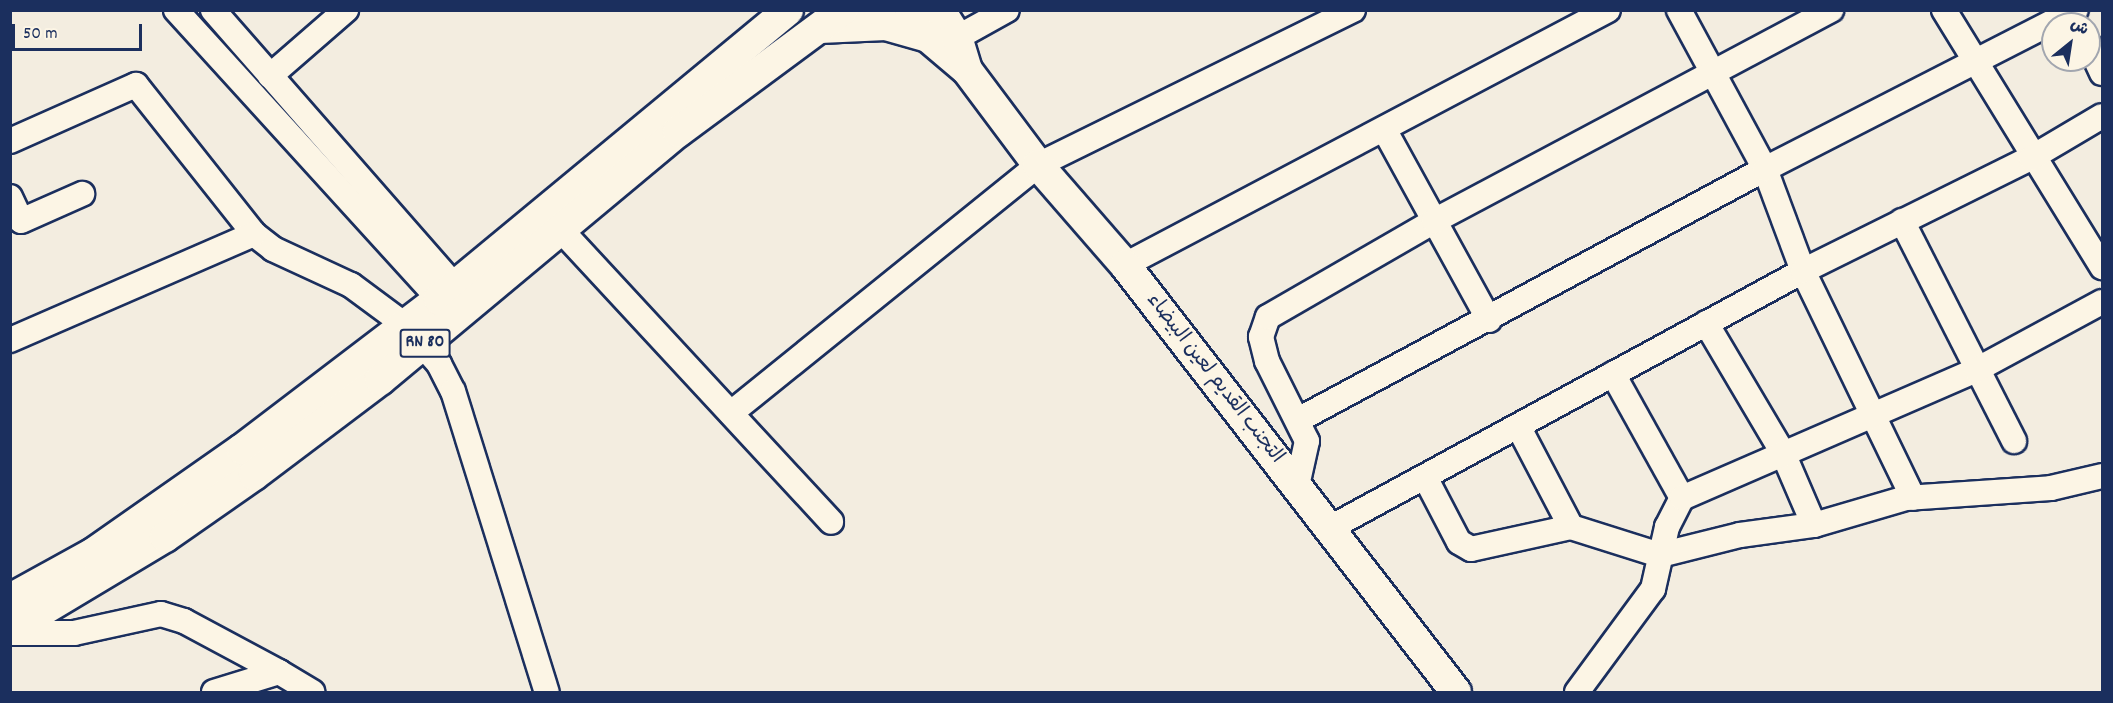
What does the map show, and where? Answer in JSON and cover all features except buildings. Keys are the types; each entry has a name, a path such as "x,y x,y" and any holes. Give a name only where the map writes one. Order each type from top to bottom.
{"main road":[{"name":"RN 80","path":"10,632 201,512 455,301 788,10"},
{"name":"التجنب القديم لعين البيضاء","path":"910,10 943,27 967,70 1038,165 1125,265 1456,693"},
{"name":"RN 80","path":"455,301 560,229 831,19"},
{"path":"831,19 943,27"},
{"name":"RN 80","path":"10,599 92,554 242,449 414,335"}],"street":[{"path":"176,10 455,301"},
{"path":"213,10 455,301"},
{"path":"270,76 346,10"},
{"path":"943,27 1007,10"},
{"path":"731,413 1038,165 1353,10"},
{"path":"1125,265 1608,10"},
{"path":"1679,10 1765,169 1803,271 1913,498"},
{"path":"1297,486 1307,441 1267,362 1261,337 1268,317 1434,221 1714,75 1831,10"},
{"path":"1944,10 2031,158 2103,267"},
{"path":"1298,420 1489,320 1765,169 1974,61 2041,30"},
{"path":"10,141 136,85 254,234 273,249 351,285 414,335 453,391 547,693"},
{"path":"1330,528 1803,271 2031,158 2103,116"},
{"path":"1384,129 1489,320"},
{"path":"10,196 16,223 82,194"},
{"path":"1902,221 2014,441"},
{"path":"560,229 831,522"},
{"path":"10,340 254,234"},
{"path":"1576,693 1646,602 1660,555 1682,498 1976,370 2100,310"},
{"path":"1706,323 1783,453 1814,525"},
{"path":"1613,374 1682,498"},
{"path":"1518,426 1571,527"},
{"path":"1425,477 1460,542 1471,549 1571,527 1660,555 1740,534 1814,525 1913,498 2051,488 2103,476"},
{"path":"10,632 74,633 161,614 184,621 279,672 312,693"},
{"path":"214,693 279,672"}]}
